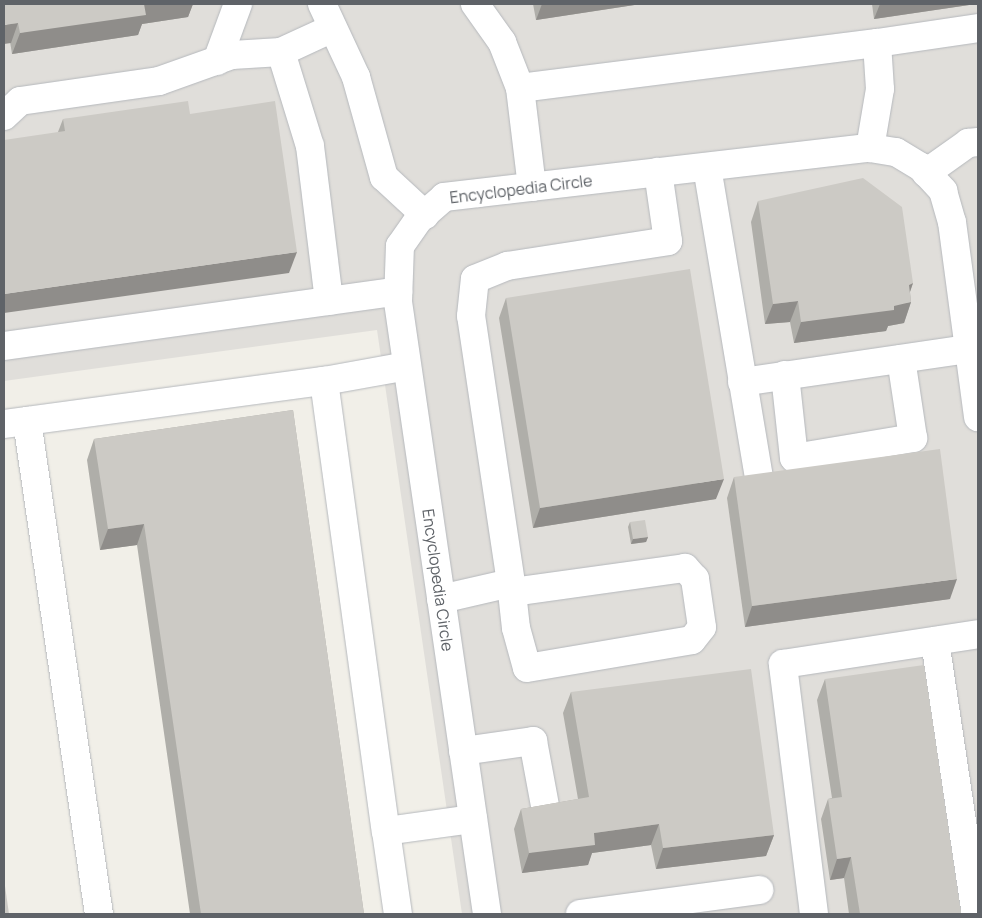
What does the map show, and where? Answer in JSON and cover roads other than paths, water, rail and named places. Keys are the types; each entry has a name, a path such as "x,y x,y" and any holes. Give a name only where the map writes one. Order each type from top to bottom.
{"street":[{"path":"217,61 238,4"},
{"path":"322,4 356,77 384,177 425,215"},
{"path":"475,4 502,42 520,88 532,187"},
{"path":"9,103 158,81 232,55 281,52 333,28"},
{"path":"520,88 878,44 978,28"},
{"path":"870,148 880,90 878,44"},
{"path":"281,52 310,146 329,301"},
{"path":"926,173 968,143 978,142"},
{"name":"Encyclopedia Circle","path":"486,914 407,366 398,291 400,246 425,215 444,197 870,148 896,152 926,173 943,191 952,222 978,417"},
{"path":"707,167 742,382 760,479"},
{"path":"441,598 511,588 685,568 695,579 702,627 692,640 527,668 516,628 511,588 471,316 475,278 507,266 668,241 658,172"},
{"path":"4,346 398,291"},
{"path":"742,382 969,349"},
{"path":"786,375 794,458 912,438 901,359"},
{"path":"99,914 15,423 324,381 407,366"},
{"path":"324,381 398,914"},
{"path":"814,914 783,664 978,634"},
{"path":"935,641 971,828 976,914"},
{"path":"463,751 534,741 546,811"},
{"path":"386,831 473,819"},
{"path":"580,914 759,890"}]}
